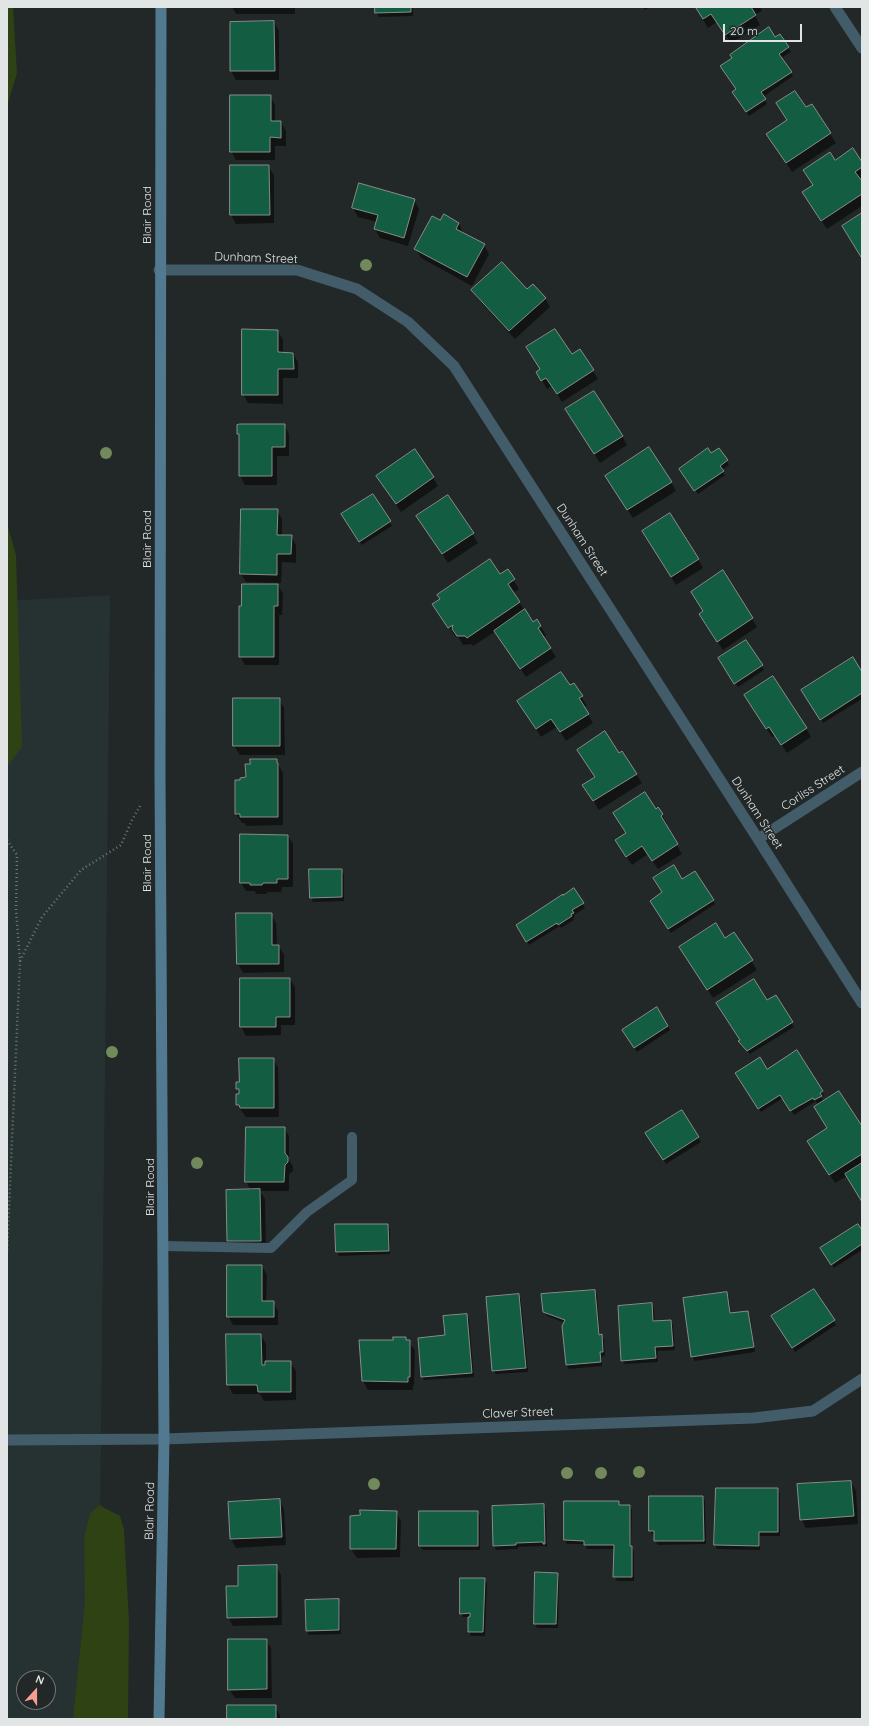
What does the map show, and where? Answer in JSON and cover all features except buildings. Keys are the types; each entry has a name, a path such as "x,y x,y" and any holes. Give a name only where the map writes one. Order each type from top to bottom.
{"main road":[{"name":"Blair Road","path":"159,1719 164,1439 160,776 159,270 161,7"}],"street":[{"path":"835,7 862,48"},
{"name":"Dunham Street","path":"159,270 297,270 357,289 408,322 448,360 458,372 862,1003"},
{"name":"Corliss Street","path":"758,839 862,772"},
{"name":"Claver Street","path":"7,1440 164,1439 754,1418 813,1411 862,1379"}],"lane":[{"path":"163,1246 271,1248 307,1212 352,1180 352,1137"}],"path":[{"path":"20,961 42,916 81,870 121,845 132,820 160,776"},
{"path":"7,840 17,855 16,910 20,961 7,1253"}],"shaded area":[{"path":"110,595 98,1719 7,1719 7,601"}],"green space":[{"path":"7,7 13,7 17,73 7,106"},
{"path":"7,523 16,555 22,747 7,767"},
{"path":"99,1505 120,1516 124,1529 129,1621 128,1719 73,1719 85,1601 84,1538 90,1514"}]}
